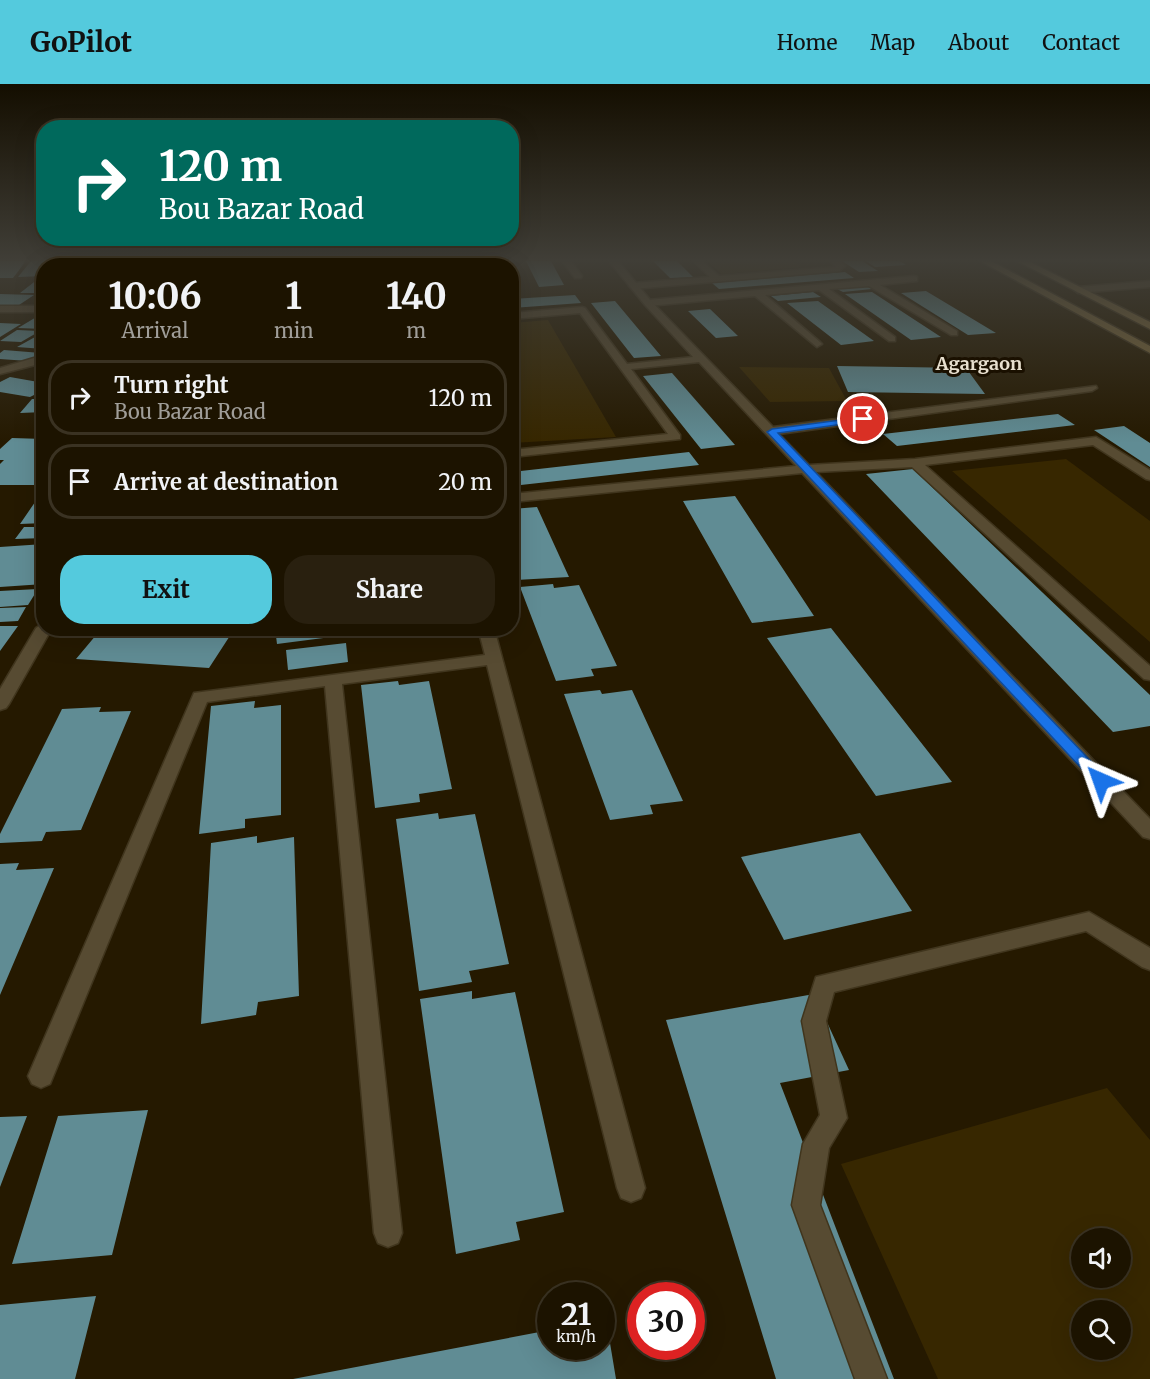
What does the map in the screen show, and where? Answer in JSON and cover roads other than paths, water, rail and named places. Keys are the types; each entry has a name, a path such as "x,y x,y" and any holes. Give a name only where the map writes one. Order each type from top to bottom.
{"street":[{"path":"519,453 676,437 590,321"},
{"path":"666,321 1150,832"},
{"path":"790,321 817,344"},
{"path":"868,321 892,339"},
{"path":"935,321 954,333"},
{"path":"1097,321 1150,350"},
{"path":"624,367 702,359"},
{"path":"0,371 36,361"},
{"path":"772,432 1092,388"},
{"path":"519,497 808,469 915,463 1096,441 1150,476"},
{"path":"915,463 1150,675"},
{"path":"0,704 39,636"},
{"path":"488,636 631,1188"},
{"path":"41,1076 200,697 494,659"},
{"path":"333,679 388,1233"},
{"path":"871,1379 806,1205 816,1144 834,1118 814,1021 824,984 1089,921 1150,960"}],"district":[{"name":"Agargaon","path":"979,364"}]}
